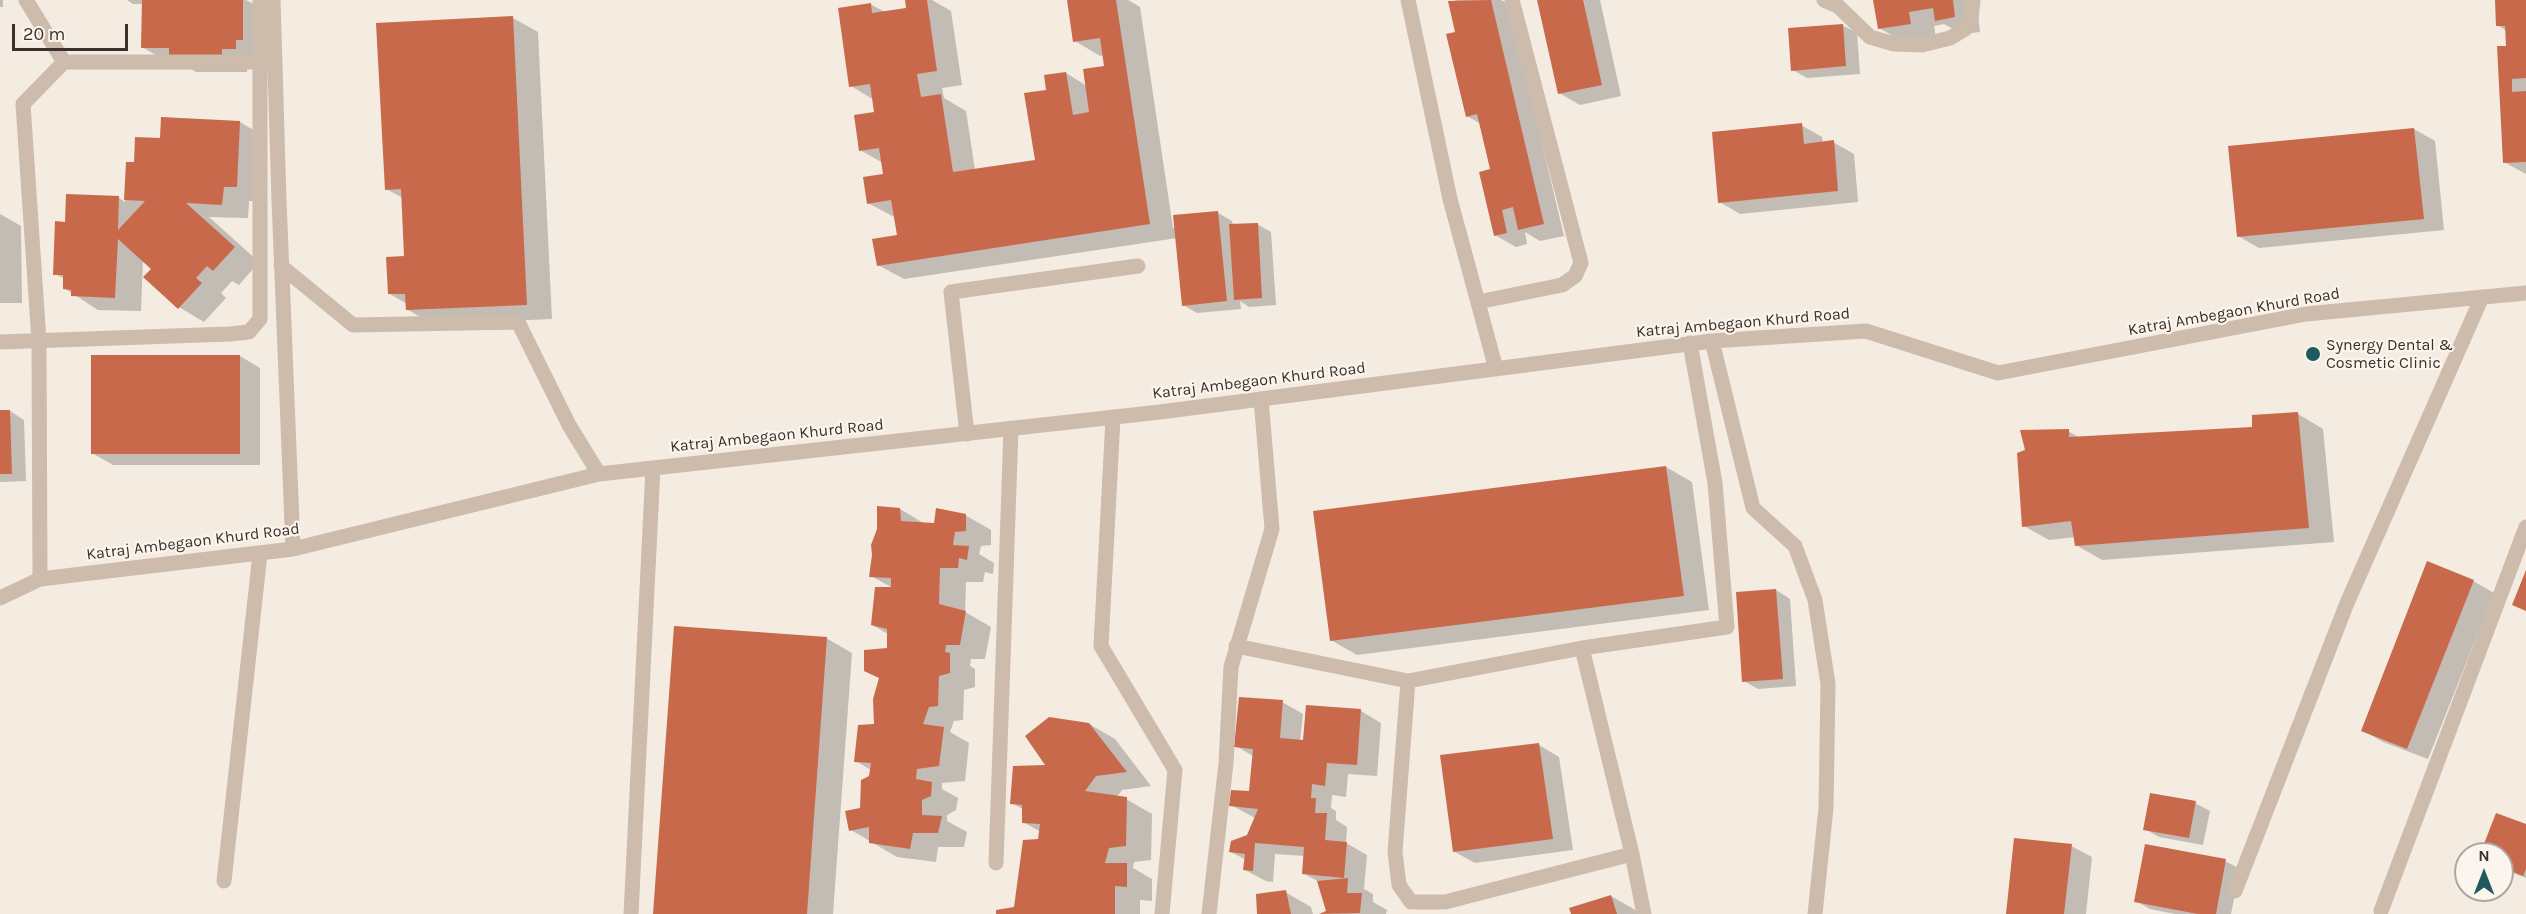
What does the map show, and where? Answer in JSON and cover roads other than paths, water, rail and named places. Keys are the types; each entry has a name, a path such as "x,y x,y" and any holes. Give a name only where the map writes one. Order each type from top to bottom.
{"street":[{"path":"26,0 64,62"},
{"path":"0,342 230,334 249,332 260,319 260,0"},
{"path":"273,0 293,549"},
{"path":"1408,0 1450,199 1496,369"},
{"path":"1478,302 1562,285 1575,276 1581,263 1512,0"},
{"path":"1824,0 1838,6 1870,37 1894,44 1922,45 1950,38 1965,29 1971,19 1973,0"},
{"path":"40,579 39,341 23,104 64,62 260,62"},
{"path":"281,266 353,325 518,322 570,425 599,474"},
{"path":"967,434 951,292 1138,266"},
{"name":"Katraj Ambegaon Khurd Road","path":"0,598 40,579 293,549 599,474 1113,418 1690,342 1866,331 1998,373 2306,314 2526,293"},
{"path":"2235,891 2346,603 2482,297"},
{"path":"1712,341 1753,508 1795,546 1815,600 1828,684 1826,808 1815,914"},
{"path":"1236,646 1408,681 1582,648 1727,627 1715,483 1690,342"},
{"path":"1209,914 1226,763 1231,667 1272,529 1261,399"},
{"path":"1113,418 1101,646 1176,770 1162,914"},
{"path":"996,863 1011,428"},
{"path":"631,914 653,468"},
{"path":"2381,911 2526,527"},
{"path":"224,881 260,554"},
{"path":"1582,648 1632,854 1644,914"},
{"path":"1408,681 1395,852 1399,885 1411,902 1445,902 1632,854"}],"place":[{"name":"Synergy Dental & Cosmetic Clinic","path":"2313,354"}]}
